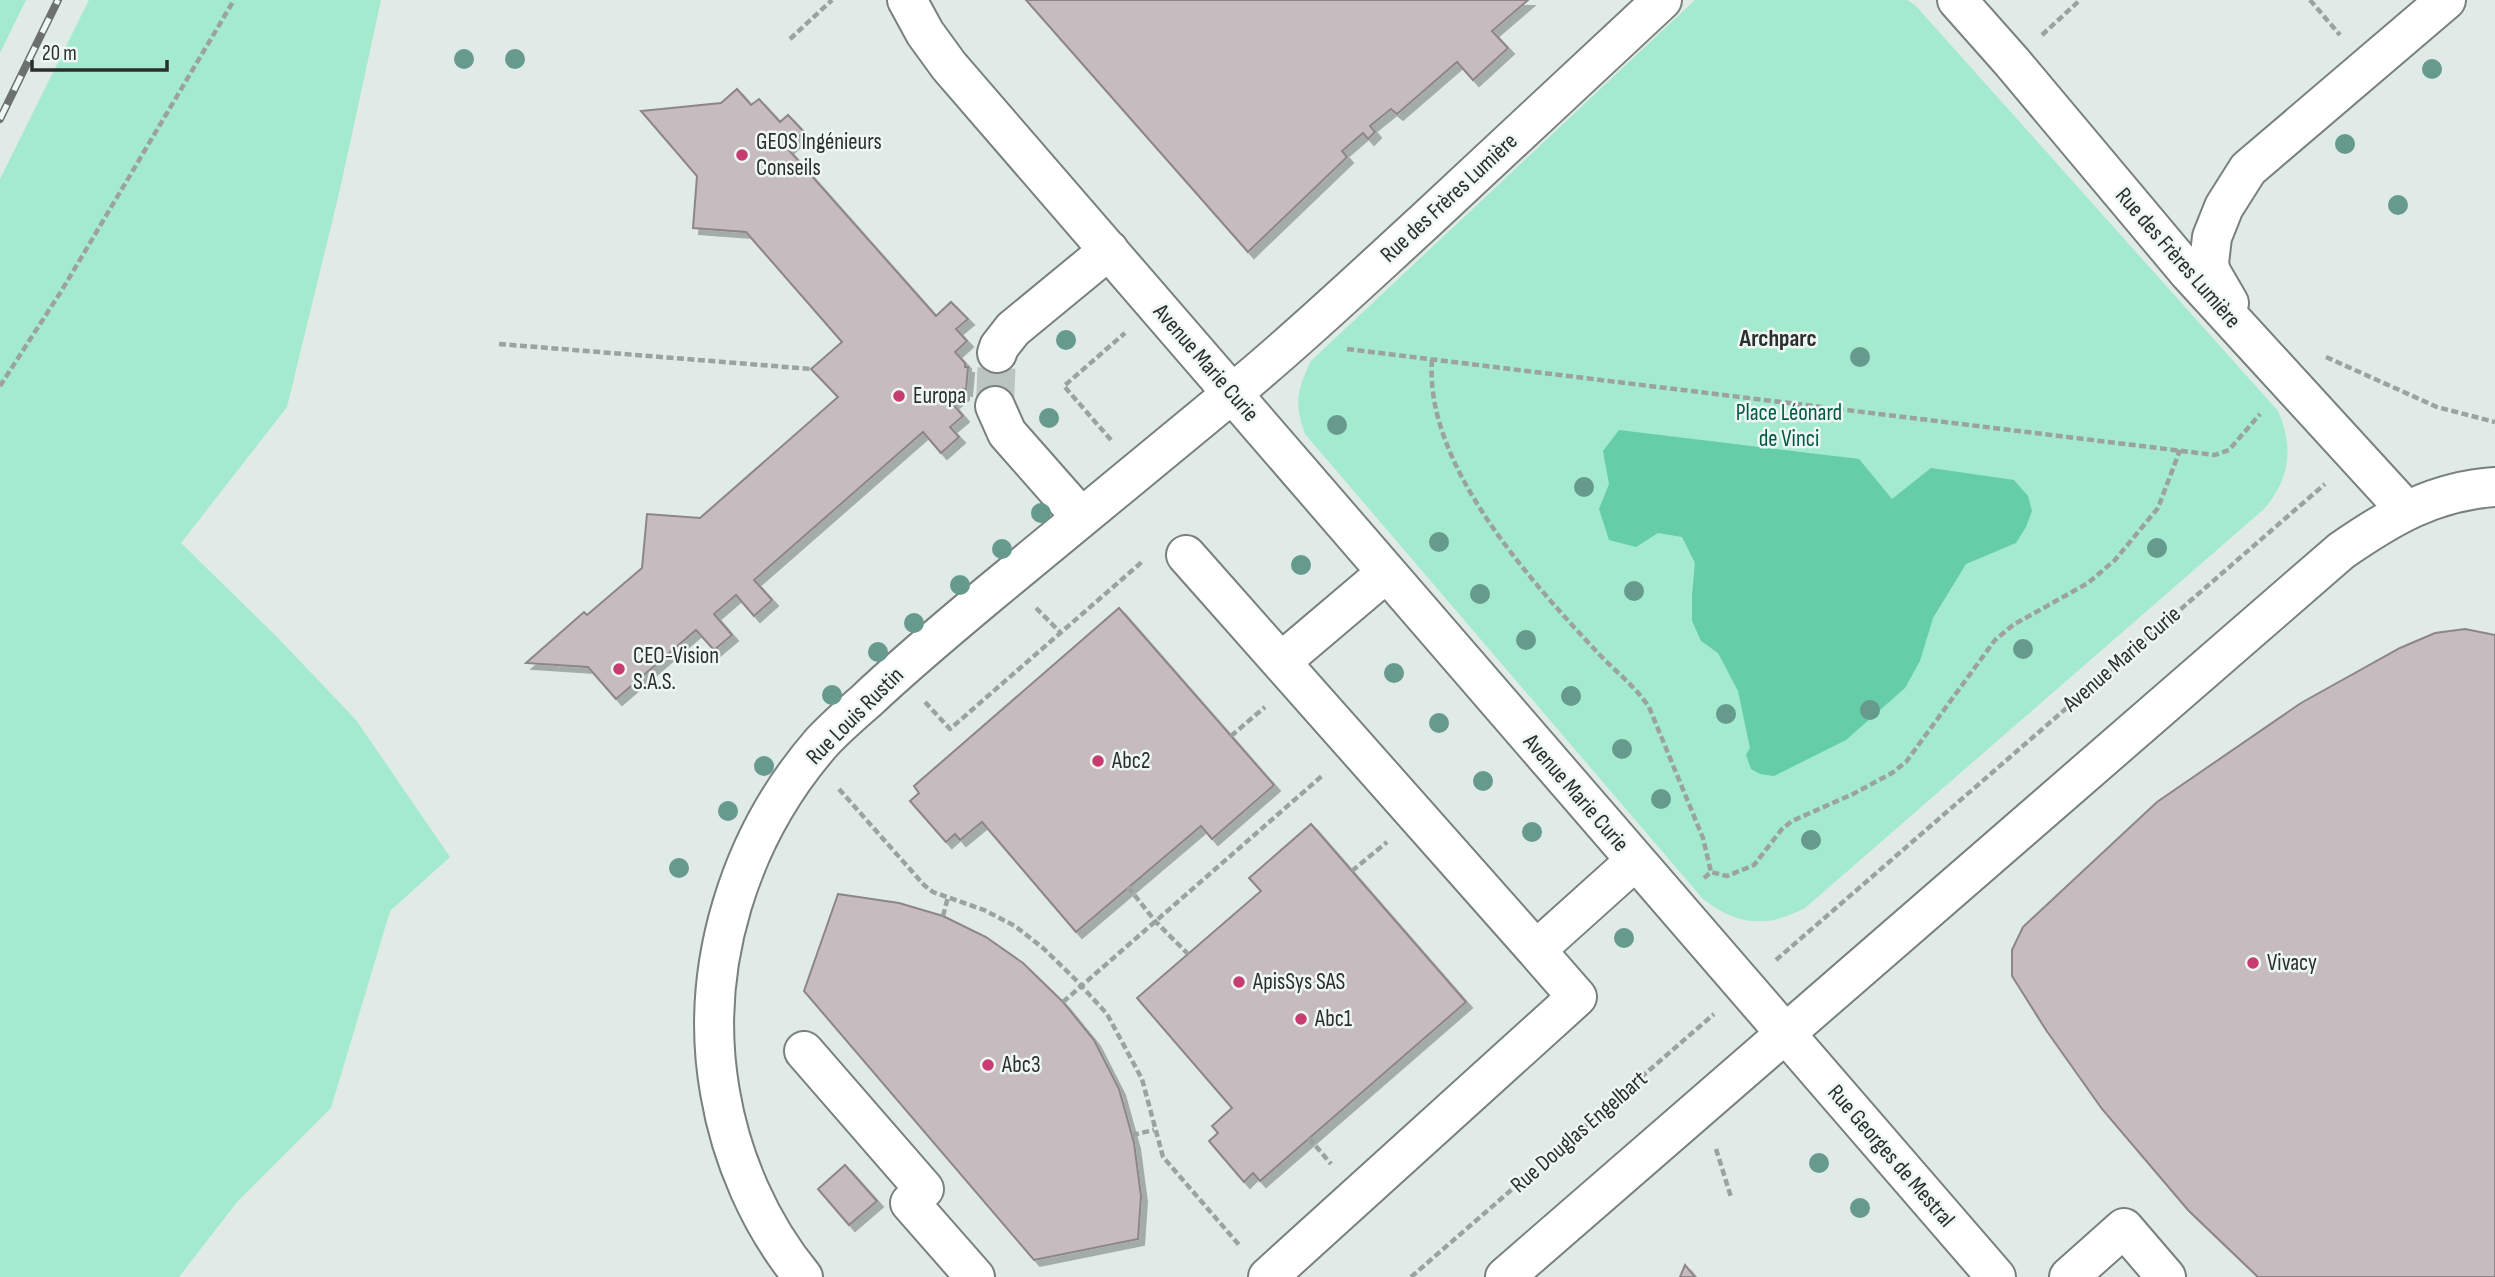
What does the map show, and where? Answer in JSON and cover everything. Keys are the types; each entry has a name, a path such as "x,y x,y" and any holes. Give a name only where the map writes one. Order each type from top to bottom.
{"street":[{"name":"Avenue Marie Curie","path":"907,0 925,33 949,66 1746,986"},
{"name":"Rue des Frères Lumière","path":"1233,393 1316,322 1662,0"},
{"name":"Rue des Frères Lumière","path":"1957,0 2189,273 2406,510"},
{"path":"2278,370 2220,291 2209,263 2217,220 2248,169 2446,0"},
{"path":"997,353 1013,329 1109,250"},
{"name":"Rue Louis Rustin","path":"803,1277 764,1220 741,1168 724,1118 715,1065 714,1032 719,959 737,888 758,838 783,795 824,740 897,672 1233,393"},
{"path":"995,406 1007,433 1081,517"},
{"path":"1504,1277 2325,564 2360,538 2406,510 2465,491 2495,487"},
{"path":"1186,555 1577,997 1256,1264"},
{"path":"1281,662 1386,573"},
{"path":"1536,950 1635,861"},
{"name":"Rue Georges de Mestral","path":"1746,986 1996,1277"},
{"path":"804,1051 924,1189 910,1203 975,1277"},
{"path":"2069,1277 2124,1228 2166,1277"}],"path":[{"path":"0,386 62,290 234,0"},
{"path":"790,39 832,0"},
{"path":"1316,322 1336,347 2215,455 2229,450 2278,370 2306,362 2318,355 2437,407 2495,422"},
{"path":"1130,329 1064,386 1138,471"},
{"path":"499,344 811,369"},
{"path":"1432,360 1434,398 1459,474 1476,502 1540,588 1601,656 1639,692 1649,708 1703,838 1711,872"},
{"path":"1711,872 1727,876 1754,865 1782,829 1792,821 1853,794 1892,773 1906,762 1995,640 2013,625 2078,589 2115,561 2158,508 2180,450"},
{"name":"Avenue Marie Curie","path":"1746,986 2326,483"},
{"path":"897,672 950,729 1144,560"},
{"path":"1231,736 1267,705"},
{"path":"811,757 924,885 948,897 984,909 1015,926 1043,948 1107,1014 1142,1080 1163,1157 1256,1264"},
{"path":"1063,1002 1324,775"},
{"path":"1352,871 1395,835"},
{"path":"1696,886 1711,872"},
{"path":"1128,887 1156,922 1188,954"},
{"path":"943,916 948,897"},
{"name":"Rue Douglas Engelbart","path":"1411,1277 1746,986"},
{"path":"1132,1135 1154,1130"},
{"path":"1309,1138 1336,1170"},
{"path":"1716,1147 1731,1197"}],"green space":[{"path":"0,0 26,0 0,53"},
{"path":"89,0 381,0 340,189 287,407 181,543 277,637 356,720 450,857 390,911 331,1108 237,1202 179,1277 0,1277 0,179"},
{"name":"Place Léonard de Vinci","path":"1695,0 1907,0 1915,5 2278,411 2287,450 2284,474 2273,498 2264,509 1805,908 1778,919 1765,921 1728,915 1703,899 1305,434 1298,405 1300,389 1311,361"}],"shaded area":[{"path":"1619,430 1859,459 1892,499 1931,468 2014,480 2028,496 2032,511 2016,543 1966,564 1933,618 1920,661 1905,688 1846,740 1774,776 1760,774 1751,769 1746,755 1750,748 1738,691 1718,653 1701,641 1692,621 1695,563 1682,537 1658,533 1636,547 1609,540 1599,509 1609,484 1603,451"}],"building":[{"path":"1026,0 1528,0 1492,31 1508,48 1473,80 1457,62 1397,114 1391,109 1370,126 1375,132 1368,139 1363,133 1342,151 1347,157 1248,252"},
{"name":"Europa","path":"737,89 751,105 759,99 780,122 788,115 804,132 787,148 936,316 951,302 968,319 956,329 967,341 955,352 965,363 965,367 968,367 966,390 963,389 963,394 952,403 963,416 950,427 959,437 941,453 923,432 754,580 772,600 754,616 736,595 714,614 732,635 714,650 696,630 616,699 588,667 526,663 584,612 587,615 642,568 647,514 700,518 838,397 811,369 842,342 746,232 693,228 697,176 641,111 721,103"},
{"name":"Abc2","path":"1119,608 1274,785 1212,839 1201,826 1076,932 982,822 960,840 955,834 946,842 910,801 919,793 914,786"},
{"name":"Vivacy","path":"2465,629 2495,635 2495,1277 2258,1277 2188,1210 2102,1109 2046,1030 2012,976 2012,950 2023,927 2157,802 2301,703 2400,648 2435,633"},
{"name":"Abc1","path":"1311,824 1466,1002 1260,1181 1253,1173 1244,1182 1209,1141 1218,1133 1212,1126 1232,1108 1137,998 1261,891 1249,878"},
{"name":"Abc3","path":"838,894 899,903 943,916 986,937 1023,963 1063,1002 1094,1040 1119,1089 1134,1143 1141,1196 1138,1239 1034,1260 804,991"},
{"path":"845,1165 877,1201 849,1225 818,1189"},
{"path":"1685,1265 1695,1277 1680,1277"}],"tunnel":[{"path":"995,406 997,353"}],"railway":[{"path":"0,119 58,0"}],"place":[{"name":"GEOS Ingénieurs Conseils","path":"742,155"},
{"name":"Europa","path":"899,396"},
{"name":"CEO-Vision S.A.S.","path":"619,669"},
{"name":"Abc2","path":"1098,761"},
{"name":"Vivacy","path":"2253,963"},
{"name":"ApisSys SAS","path":"1239,982"},
{"name":"Abc1","path":"1301,1019"},
{"name":"Abc3","path":"988,1065"}],"district":[{"name":"Archparc","path":"1778,338"}]}
